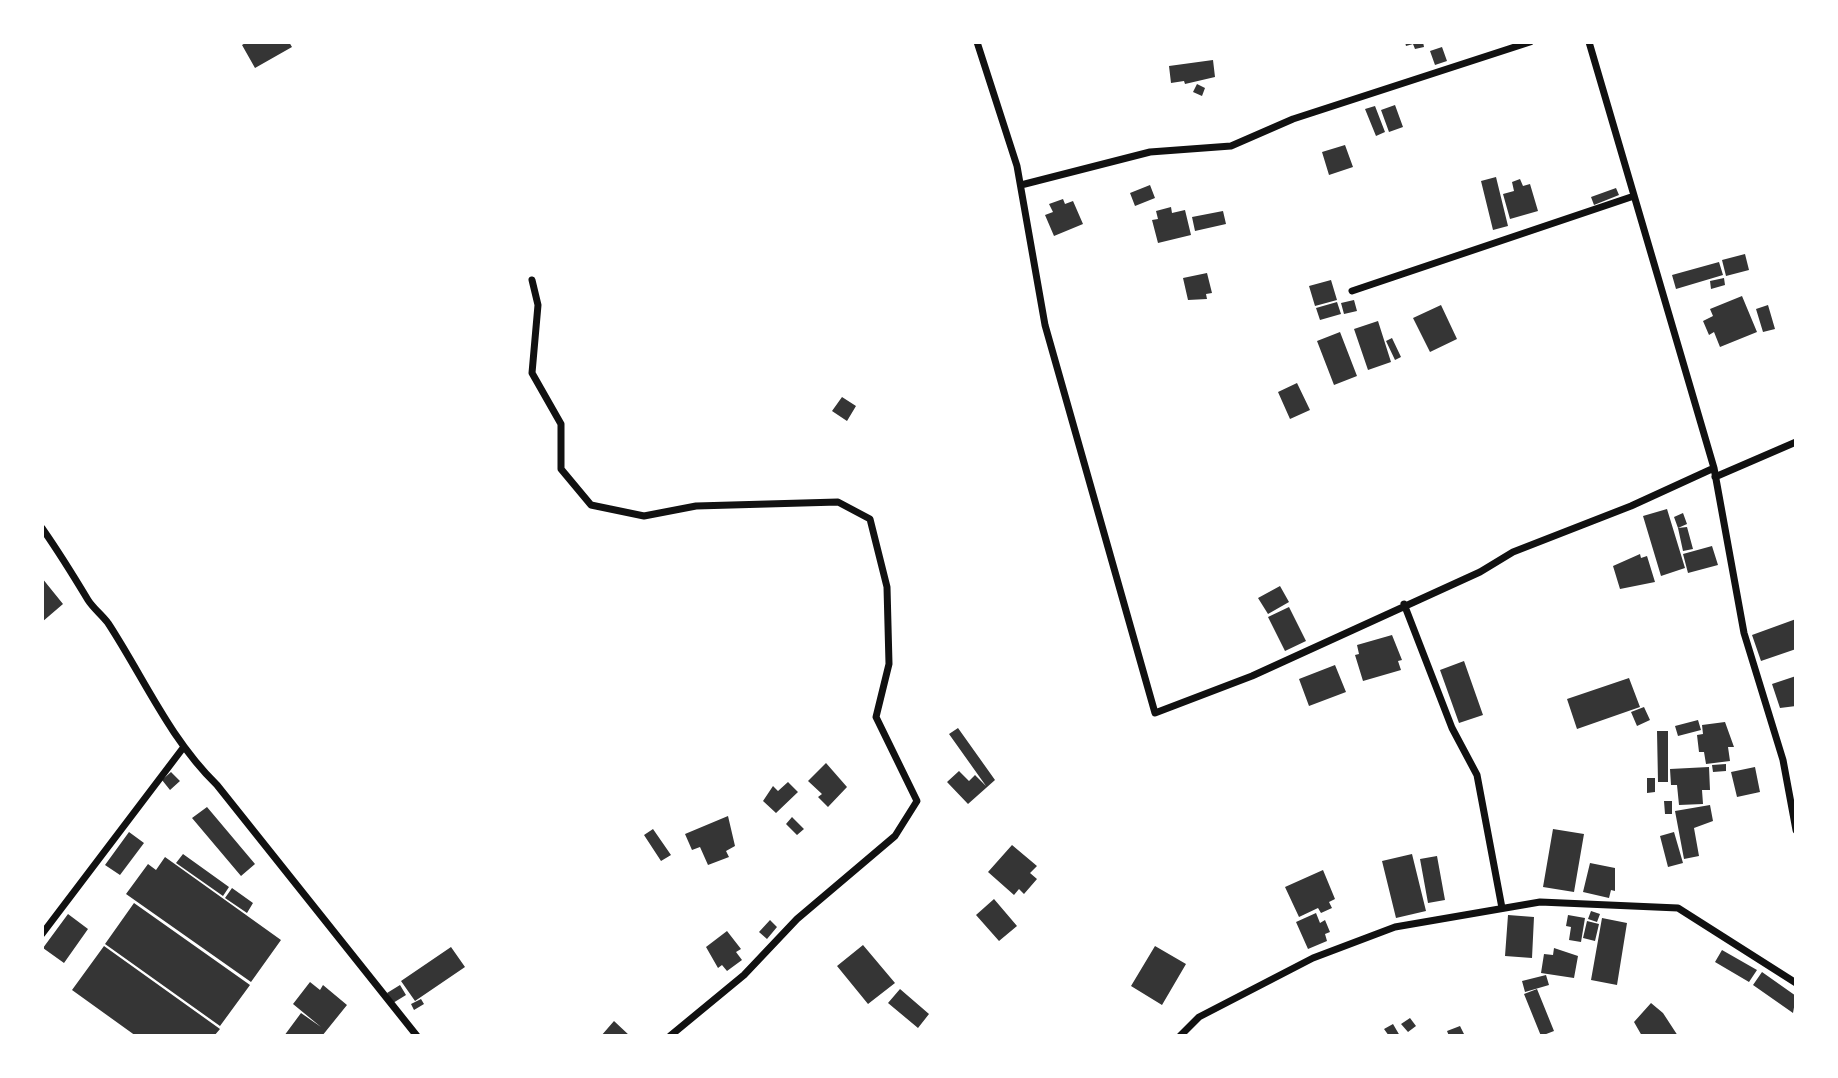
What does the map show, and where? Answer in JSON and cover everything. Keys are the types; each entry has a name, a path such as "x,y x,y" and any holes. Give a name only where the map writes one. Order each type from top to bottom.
{"street":[{"path":"977,42 990,74 1021,185 1045,325 1155,713 1252,676 1404,604 1480,572 1513,552 1796,442"},
{"path":"1021,185 1150,152 1231,146 1293,119 1530,42"},
{"path":"1589,42 1715,472 1744,633 1783,760 1796,830"},
{"path":"1352,291 1634,196"},
{"path":"532,280 538,305 532,373 561,424 561,469 591,505 644,516 696,506 838,502 870,519 887,587 889,664 876,717 917,801 895,836 797,919 744,975 670,1036"},
{"path":"42,528 80,581 88,600 107,623 183,748 217,785 417,1036"},
{"path":"1404,604 1452,728 1477,775 1502,908"},
{"path":"42,934 183,748"},
{"path":"1180,1036 1199,1017 1313,958 1395,927 1540,902 1678,908 1796,983"}],"building":[{"path":"247,42 289,42 292,47 255,68 242,45"},
{"path":"1405,42 1423,42 1424,47 1415,49 1413,44 1406,46"},
{"path":"1442,47 1447,61 1435,65 1430,51"},
{"path":"1213,60 1215,77 1185,84 1184,81 1171,83 1169,66"},
{"path":"1197,84 1205,88 1202,96 1193,92"},
{"path":"1395,105 1403,127 1389,132 1381,110"},
{"path":"1375,106 1385,132 1376,136 1365,109"},
{"path":"1345,145 1353,167 1329,175 1322,152"},
{"path":"1496,177 1508,226 1493,230 1481,181"},
{"path":"1520,179 1523,186 1530,184 1538,211 1510,219 1503,194 1514,191 1512,182"},
{"path":"1150,185 1155,198 1135,206 1130,193"},
{"path":"1616,188 1619,195 1594,205 1591,197"},
{"path":"1063,199 1065,204 1073,201 1083,224 1054,236 1045,215 1053,212 1049,204"},
{"path":"1171,207 1172,213 1185,210 1191,235 1158,243 1152,220 1158,219 1156,211"},
{"path":"1223,211 1226,224 1195,231 1192,217"},
{"path":"1745,254 1749,270 1726,276 1722,260"},
{"path":"1719,262 1723,275 1676,289 1672,275"},
{"path":"1207,273 1212,293 1206,294 1207,299 1188,300 1183,278"},
{"path":"1724,278 1725,285 1711,289 1710,281"},
{"path":"1331,280 1337,300 1315,306 1309,286"},
{"path":"1742,296 1757,332 1720,347 1714,332 1709,335 1703,321 1713,316 1710,309"},
{"path":"1354,300 1357,311 1344,314 1341,303"},
{"path":"1337,302 1341,314 1320,320 1316,308"},
{"path":"1441,305 1457,339 1430,352 1413,318"},
{"path":"1768,305 1775,329 1763,332 1756,309"},
{"path":"1378,321 1391,362 1368,370 1354,329"},
{"path":"1340,332 1357,376 1334,385 1317,341"},
{"path":"1392,338 1401,357 1395,360 1386,341"},
{"path":"1297,383 1310,410 1290,419 1278,392"},
{"path":"842,397 856,406 847,421 832,411"},
{"path":"1667,509 1685,568 1661,576 1643,516"},
{"path":"1683,513 1687,524 1678,528 1674,517"},
{"path":"1687,527 1693,549 1683,551 1678,528"},
{"path":"1712,546 1718,565 1688,573 1683,554"},
{"path":"1640,554 1641,558 1647,556 1655,582 1620,589 1613,566"},
{"path":"42,578 63,604 42,622"},
{"path":"1280,586 1289,602 1268,614 1258,598"},
{"path":"1289,607 1306,641 1285,651 1268,617"},
{"path":"1796,619 1796,649 1761,661 1752,635"},
{"path":"1392,635 1402,660 1398,661 1401,670 1363,681 1355,655 1359,654 1357,645"},
{"path":"1464,661 1483,715 1459,723 1440,670"},
{"path":"1335,665 1346,692 1309,706 1299,679"},
{"path":"1796,676 1796,706 1780,708 1772,684"},
{"path":"1629,678 1640,707 1577,729 1567,699"},
{"path":"1644,707 1650,720 1637,726 1631,712"},
{"path":"1698,720 1701,730 1678,736 1675,726"},
{"path":"1725,722 1734,747 1728,747 1730,761 1706,764 1704,752 1699,752 1697,735 1703,734 1702,725"},
{"path":"958,728 995,780 968,804 947,782 959,771 969,781 975,775 986,786 949,734"},
{"path":"1657,731 1668,731 1668,782 1658,782"},
{"path":"826,763 847,787 828,807 818,797 822,794 808,781"},
{"path":"1726,764 1726,771 1713,772 1712,765"},
{"path":"1709,767 1710,790 1702,790 1703,804 1679,805 1677,785 1671,785 1670,769"},
{"path":"1755,767 1760,792 1737,797 1731,772"},
{"path":"171,772 180,781 170,790 162,780"},
{"path":"1647,778 1655,778 1655,792 1647,793"},
{"path":"788,782 798,792 776,813 763,801 773,786 778,791"},
{"path":"1664,801 1672,801 1672,814 1665,814"},
{"path":"1710,805 1713,821 1694,828 1699,856 1684,859 1675,811"},
{"path":"207,807 255,864 241,876 192,818"},
{"path":"728,816 735,846 726,851 729,857 708,865 700,847 692,850 685,834"},
{"path":"792,817 804,829 797,835 786,824"},
{"path":"653,829 671,855 661,861 644,835"},
{"path":"1553,829 1584,834 1574,892 1543,887"},
{"path":"129,832 144,843 120,875 105,865"},
{"path":"1674,832 1683,863 1668,867 1660,836"},
{"path":"1012,845 1037,866 1030,873 1037,879 1024,894 1019,889 1014,895 988,872"},
{"path":"183,854 229,887 223,896 176,863"},
{"path":"1412,854 1426,911 1396,918 1382,861"},
{"path":"1437,856 1445,900 1428,903 1420,859"},
{"path":"165,857 281,940 251,982 126,894 148,864 156,870"},
{"path":"1590,863 1615,868 1615,891 1611,890 1609,898 1583,892"},
{"path":"1323,870 1335,899 1329,902 1332,908 1321,913 1318,908 1299,917 1285,887"},
{"path":"232,888 253,903 247,913 225,898"},
{"path":"994,899 1017,926 999,941 976,915"},
{"path":"134,903 250,985 220,1026 105,944"},
{"path":"1591,911 1600,914 1597,922 1588,919"},
{"path":"1316,913 1320,923 1325,920 1330,932 1325,934 1327,941 1308,949 1296,922"},
{"path":"68,914 88,929 64,963 43,948"},
{"path":"1508,915 1534,917 1532,958 1505,956"},
{"path":"1568,915 1585,918 1581,942 1569,940 1571,927 1566,926"},
{"path":"1602,918 1627,923 1617,985 1591,980"},
{"path":"770,920 777,927 767,939 759,932"},
{"path":"1587,921 1599,924 1595,941 1583,938"},
{"path":"727,931 741,949 736,952 742,960 727,971 722,965 718,968 706,947"},
{"path":"863,945 895,983 868,1004 837,966"},
{"path":"104,946 220,1029 214,1036 136,1036 72,990"},
{"path":"1155,946 1186,964 1162,1005 1131,986"},
{"path":"451,947 465,967 415,1001 401,981"},
{"path":"1554,948 1578,956 1574,978 1541,973 1544,954 1553,955"},
{"path":"1722,950 1757,970 1749,982 1715,962"},
{"path":"1762,972 1796,996 1793,1013 1753,985"},
{"path":"1546,975 1549,985 1525,992 1522,981"},
{"path":"310,982 320,990 323,985 347,1005 322,1036 284,1036 301,1013 321,1027 293,1004"},
{"path":"400,985 406,995 393,1003 387,993"},
{"path":"900,989 929,1014 918,1028 888,1003"},
{"path":"1537,989 1554,1031 1541,1036 1524,994"},
{"path":"421,999 424,1004 414,1010 411,1004"},
{"path":"1651,1003 1663,1013 1678,1036 1642,1036 1634,1022"},
{"path":"1410,1018 1416,1026 1408,1032 1401,1024"},
{"path":"614,1021 630,1036 601,1036"},
{"path":"1393,1024 1400,1036 1389,1036 1384,1029"},
{"path":"1460,1026 1465,1036 1449,1036 1447,1031"}]}
